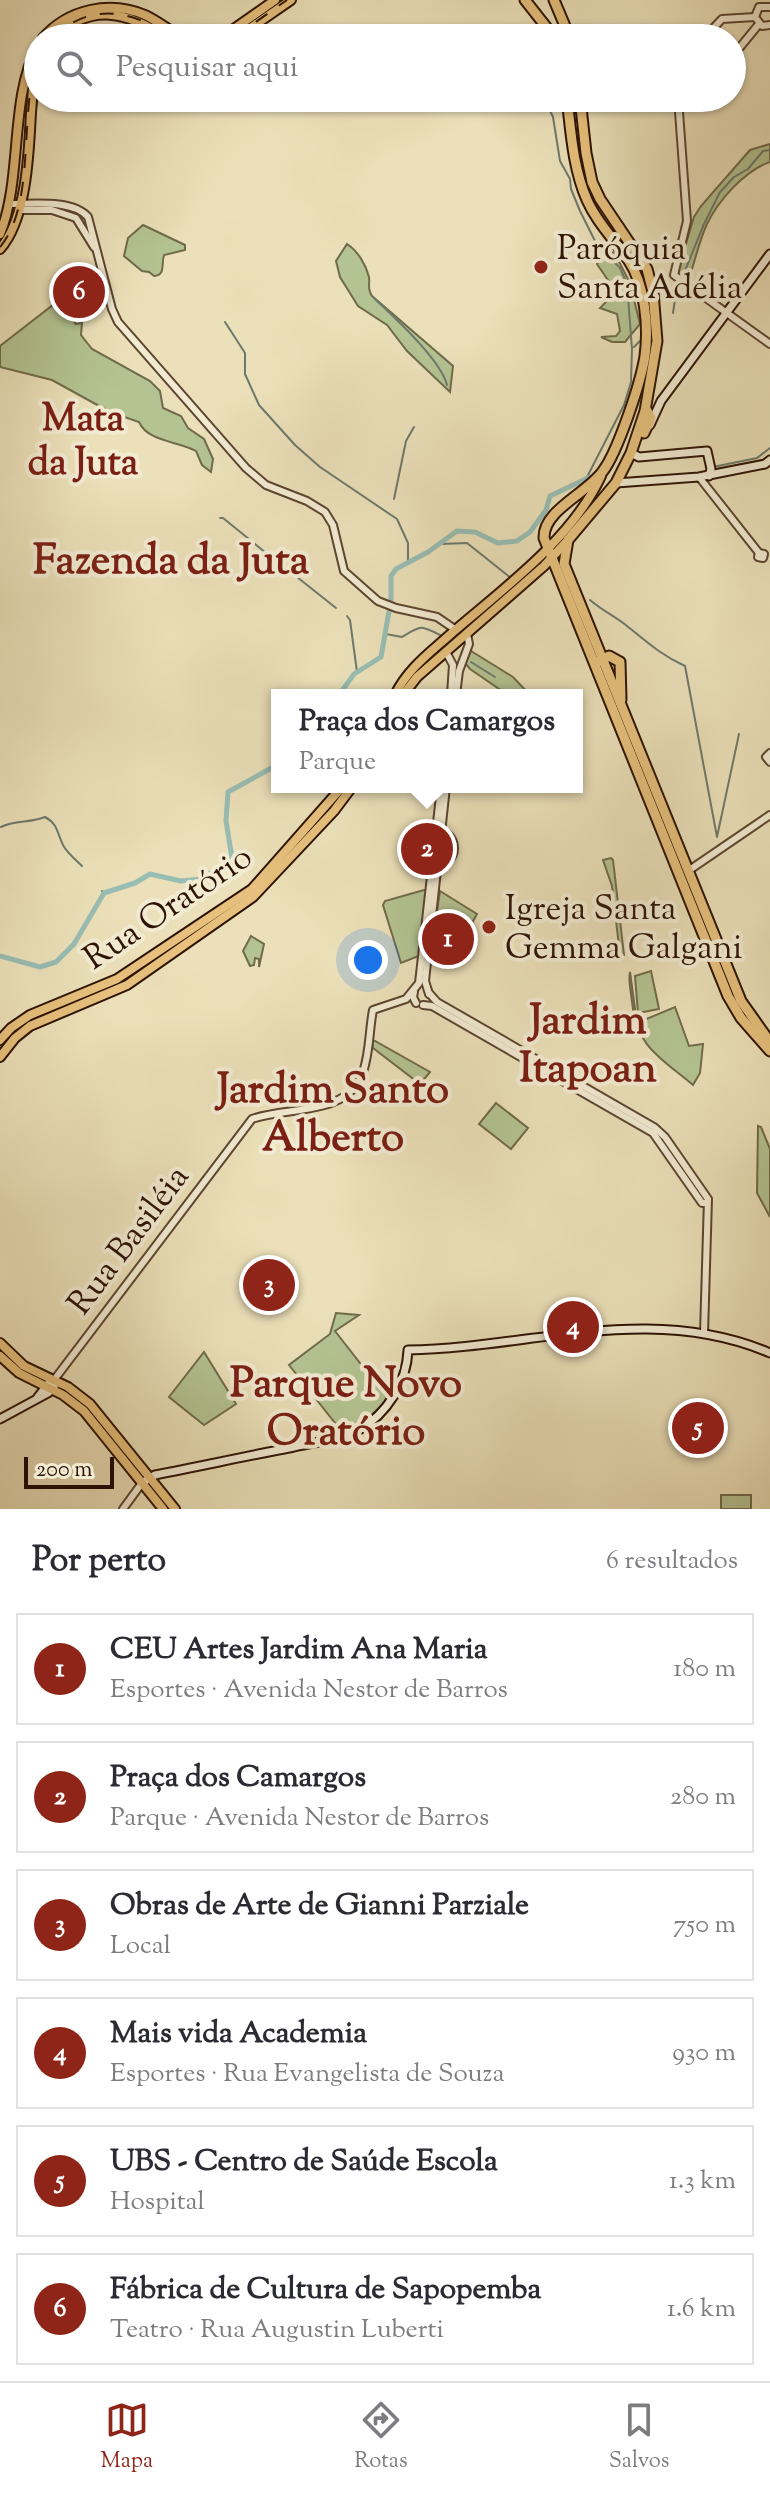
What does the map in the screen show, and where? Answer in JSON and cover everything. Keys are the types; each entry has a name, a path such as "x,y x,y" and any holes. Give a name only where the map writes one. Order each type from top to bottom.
{"highway":[{"path":"525,0 544,24"},
{"path":"554,0 564,24"},
{"path":"569,112 581,185 597,217 631,263 640,285 646,343 631,403 603,473 549,519 543,535 572,596 726,991 741,1018 770,1051"},
{"path":"572,596 564,564 568,540 619,479 633,449 647,405 657,341 653,292 643,261 600,199 592,182 582,112"},
{"path":"631,403 638,400 647,405 651,418 644,433"},
{"path":"624,422 637,408 647,405"},
{"path":"598,661 612,656 621,664 622,707"},
{"path":"598,661 622,707 742,1005 770,1042"},
{"path":"741,1018 742,1005"}],"main road":[{"path":"255,24 290,1"},
{"path":"255,24 259,14 271,3"},
{"path":"242,24 271,3"},
{"path":"58,24 73,14 108,7 128,9 160,24"},
{"path":"72,24 106,15 134,18 144,24"},
{"path":"0,247 13,229 24,95"},
{"path":"0,234 16,206"},
{"path":"709,475 707,451 639,457 633,449 655,419 660,405 770,254"},
{"path":"727,314 770,261"},
{"path":"647,405 660,405"},
{"path":"619,479 709,475 765,464 770,460"},
{"path":"399,689 411,670 548,548 588,499 603,473"},
{"path":"407,689 413,680 449,655 467,634 538,572 568,540"},
{"path":"529,566 538,572"},
{"path":"452,633 467,634"},
{"path":"449,655 443,646 452,633"},
{"name":"Rua Oratório","path":"0,1040 30,1015 126,974 256,885 337,793"},
{"name":"Rua Oratório","path":"0,1057 19,1035 34,1024 127,985 260,891 348,793"},
{"path":"173,940 183,945"},
{"path":"126,974 127,985"},
{"path":"143,1477 354,1432 375,1418 391,1401 400,1385 410,1351 631,1327 736,1339 770,1353"},
{"path":"0,1343 24,1366 51,1385"},
{"path":"0,1356 19,1373 73,1390 90,1404 163,1509"},
{"path":"0,1419 38,1397 51,1385"},
{"path":"143,1477 175,1509"}],"street":[{"path":"746,36 757,20 759,7 770,7"},
{"path":"717,24 722,19 757,20 770,25"},
{"path":"679,112 687,221 674,273 770,344"},
{"path":"16,206 50,208 76,218 97,252 118,322 250,473 266,485 307,501 325,512 333,525 344,571 391,607 440,618 452,633"},
{"path":"709,475 706,487 770,566"},
{"path":"455,689 469,644 467,634"},
{"path":"449,655 456,660 464,656"},
{"path":"449,655 454,667 453,689"},
{"path":"419,1004 429,1000 425,981 442,793"},
{"path":"689,873 770,818"},
{"path":"439,830 451,838 454,850 448,861 435,866 422,860 418,848 423,837 439,830"},
{"path":"419,1004 413,997 419,983 435,866"},
{"path":"415,991 422,988 460,1018 662,1138 704,1201 704,1334"},
{"name":"Rua Basiléia","path":"51,1385 250,1121 255,1117 329,1104 348,1094 364,1071 373,1010 406,999 415,991"},
{"path":"406,999 460,1018"},
{"path":"123,1509 143,1477"}],"green space":[{"path":"770,144 770,162 742,179 712,215 689,279 677,273 694,217 701,206 750,150"},
{"path":"143,225 185,245 185,250 164,255 162,271 158,275 142,271 124,256 128,238"},
{"path":"347,244 364,263 372,296 453,366 450,392 407,351 387,325 358,306 340,277 336,261"},
{"path":"614,252 630,283 640,324 625,342 612,342 601,337 616,336 620,331 617,314 600,308 616,292 597,264 602,257"},
{"path":"58,301 76,324 82,323 81,335 92,349 150,381 160,391 163,408 181,416 188,428 204,439 213,459 211,472 202,465 196,451 149,434 139,422 110,412 52,380 0,367 0,346"},
{"path":"471,651 513,677 524,689 499,689 465,663"},
{"path":"611,858 624,955 620,955 612,886 603,860"},
{"path":"427,890 421,955 401,963 383,905 385,901"},
{"path":"440,891 477,914 447,967 430,956"},
{"path":"251,936 264,944 259,967 259,959 255,958 254,965 250,966 243,951"},
{"path":"651,971 659,1009 638,1013 635,976"},
{"path":"630,972 637,1023 675,1007 689,1046 703,1044 700,1073 693,1085 661,1059 645,1041 639,1030 635,1018"},
{"path":"372,1041 430,1072 420,1084 373,1048"},
{"path":"496,1103 528,1128 511,1149 479,1124"},
{"path":"758,1126 770,1149 770,1217 757,1193"},
{"path":"336,1313 359,1315 335,1331 388,1399 367,1420 343,1433 289,1365 330,1334"},
{"path":"204,1352 236,1404 204,1425 169,1397"},
{"path":"721,1495 751,1495 751,1509 721,1509"}],"waterway":[{"path":"551,112 560,161 570,179 580,211 596,243 620,268 627,284 631,382 624,405 586,479"},
{"path":"682,278 720,192 734,177 748,169 763,151 770,150"},
{"path":"673,313 676,293 681,285"},
{"path":"374,298 427,351 447,385"},
{"path":"225,322 245,353 245,374 259,405 320,467 397,519 408,543 408,562"},
{"path":"634,347 642,339"},
{"path":"394,499 406,441 414,427"},
{"path":"713,467 757,458 770,448"},
{"path":"343,689 354,674 381,657 391,600 391,576 396,569 428,552 457,531 475,532 498,543 517,541 530,532 546,510 550,496 590,477"},
{"path":"220,518 287,570"},
{"path":"440,544 467,543 511,578"},
{"path":"297,577 336,608"},
{"path":"590,600 661,653 685,666 717,837 739,734"},
{"path":"347,616 357,672"},
{"path":"386,634 402,637 421,628 442,636"},
{"path":"471,662 495,677"},
{"path":"0,956 40,967 56,962 74,944 104,893 135,883 150,874 181,881 202,879 232,858 226,821 228,792 271,768"},
{"path":"1,827 45,817 55,826 67,851 82,866"},
{"path":"0,1350 22,1369 46,1382"},
{"path":"58,1388 90,1411 139,1473"},
{"path":"151,1486 168,1509"}],"railway":[{"path":"253,24 287,0"},
{"path":"71,24 98,14 128,16 149,24"},
{"path":"0,247 19,206 28,112"}],"place":[{"name":"Paróquia Santa Adélia","path":"541,267"},
{"name":"Fábrica de Cultura de Sapopemba","path":"79,292"},
{"name":"Praça dos Camargos","path":"427,849"},
{"name":"Igreja Santa Gemma Galgani","path":"489,927"},
{"name":"CEU Artes Jardim Ana Maria","path":"448,939"},
{"name":"Obras de Arte de Gianni Parziale","path":"269,1285"},
{"name":"Mais vida Academia","path":"573,1327"},
{"name":"UBS - Centro de Saúde Escola","path":"698,1428"}],"district":[{"name":"Mata da Juta","path":"83,439"},
{"name":"Fazenda da Juta","path":"171,558"},
{"name":"Jardim Itapoan","path":"588,1042"},
{"name":"Jardim Santo Alberto","path":"333,1111"},
{"name":"Parque Novo Oratório","path":"346,1405"}]}
